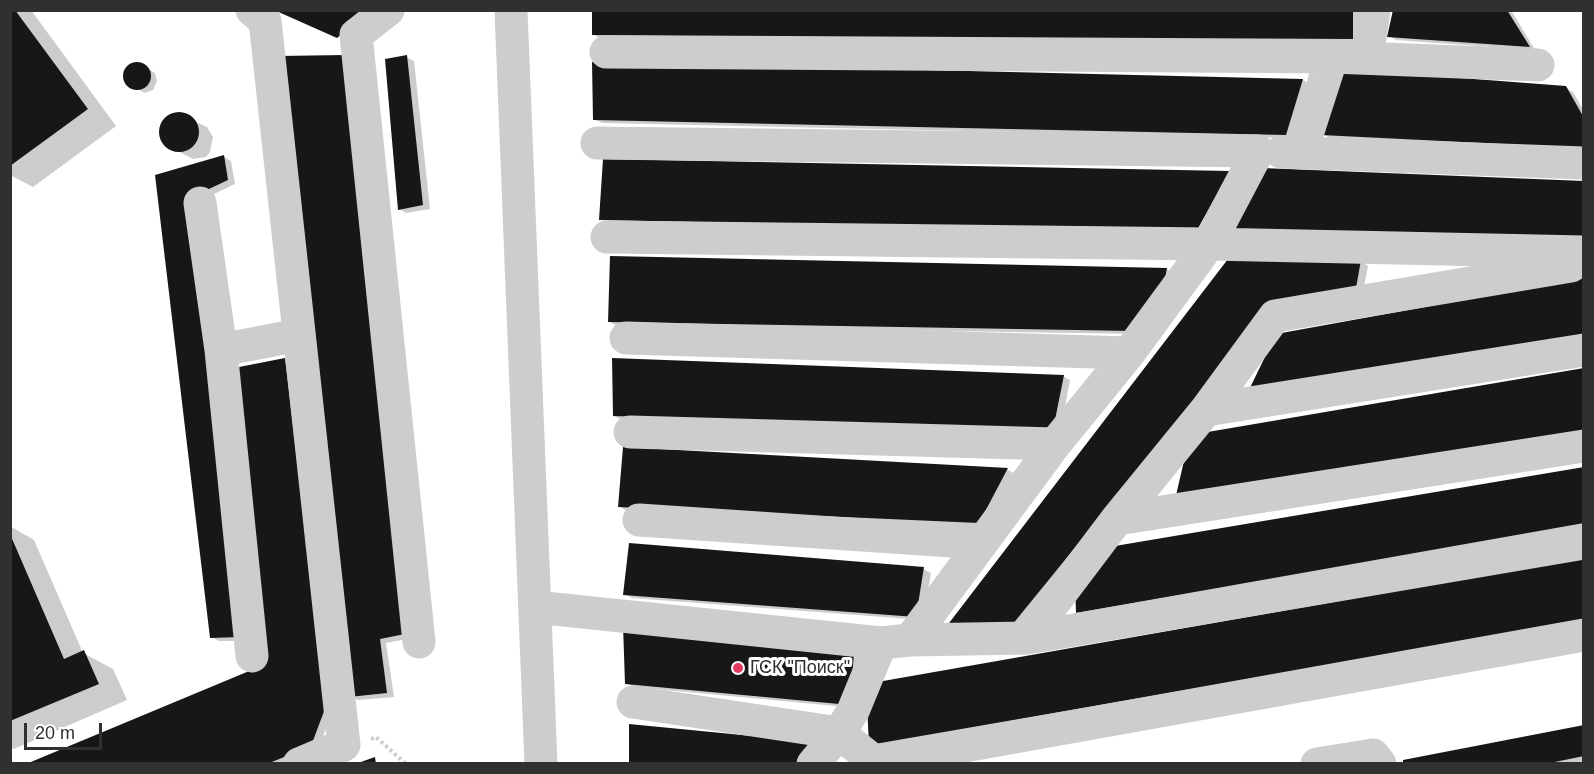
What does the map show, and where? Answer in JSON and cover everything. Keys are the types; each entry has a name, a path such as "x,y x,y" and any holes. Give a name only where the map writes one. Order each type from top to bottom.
{"street":[{"path":"252,10 265,21 344,745 299,764"},
{"path":"387,10 356,35 419,642"},
{"path":"511,10 542,764"},
{"path":"1367,58 1374,10"},
{"path":"606,52 1332,57 1538,65"},
{"path":"1301,153 1332,57"},
{"path":"597,143 1258,151 1584,163"},
{"path":"813,764 839,733 895,641 981,543 1055,444 1129,353 1209,244 1258,151"},
{"path":"200,203 221,350 252,656"},
{"path":"607,237 1209,244 1584,252"},
{"path":"1027,638 1117,519 1206,410 1275,316 1584,264"},
{"path":"221,350 299,335"},
{"path":"626,338 1129,353"},
{"path":"1206,410 1584,350"},
{"path":"630,432 1055,444"},
{"path":"1117,519 1584,446"},
{"path":"639,520 981,543"},
{"path":"535,607 895,641 1027,638 1584,543"},
{"path":"633,702 839,733 875,762 1584,635"},
{"path":"1317,764 1373,754 1380,764"}],"path":[{"path":"344,745 376,737 406,764"}],"building":[{"path":"10,10 15,10 88,109 10,166"},
{"path":"274,10 372,10 337,38"},
{"path":"592,10 1353,10 1353,39 592,35"},
{"path":"1393,10 1507,10 1530,47 1387,37"},
{"path":"345,55 405,634 380,639 387,693 349,697 278,56"},
{"path":"407,55 423,205 398,210 385,59"},
{"path":"137,62 147,66 151,76 147,86 137,90 127,86 123,76 127,66"},
{"path":"592,62 1303,79 1286,135 593,120"},
{"path":"1343,69 1566,86 1584,118 1584,148 1321,135"},
{"path":"179,112 193,118 199,132 193,146 179,152 165,146 159,132 165,118"},
{"path":"224,155 228,180 192,197 241,637 210,638 155,175"},
{"path":"603,159 1230,171 1196,232 599,220"},
{"path":"1262,168 1584,181 1584,240 1235,229"},
{"path":"610,256 1167,268 1160,304 1133,331 608,322"},
{"path":"1228,259 1361,260 1356,288 1275,302 1012,625 946,627"},
{"path":"1584,278 1584,334 1248,392 1276,334"},
{"path":"285,358 326,706 311,746 267,764 26,764 266,664 234,368"},
{"path":"612,358 1064,375 1053,430 613,416"},
{"path":"1584,368 1584,431 1174,504 1190,435"},
{"path":"623,447 1008,468 979,523 618,507"},
{"path":"1584,467 1584,523 1076,613 1075,584 1103,548"},
{"path":"10,534 64,659 84,650 99,684 10,721"},
{"path":"629,543 924,567 916,617 623,595"},
{"path":"1584,558 1584,621 869,745 866,684"},
{"name":"ГСК \"Поиск\"","path":"623,625 854,653 850,705 625,684"},
{"path":"629,724 814,742 795,764 629,764"},
{"path":"1584,725 1584,756 1545,764 1403,764 1403,760"},
{"path":"375,757 376,764 358,764 358,763"}],"place":[{"name":"ГСК \"Поиск\"","path":"738,668"}]}
